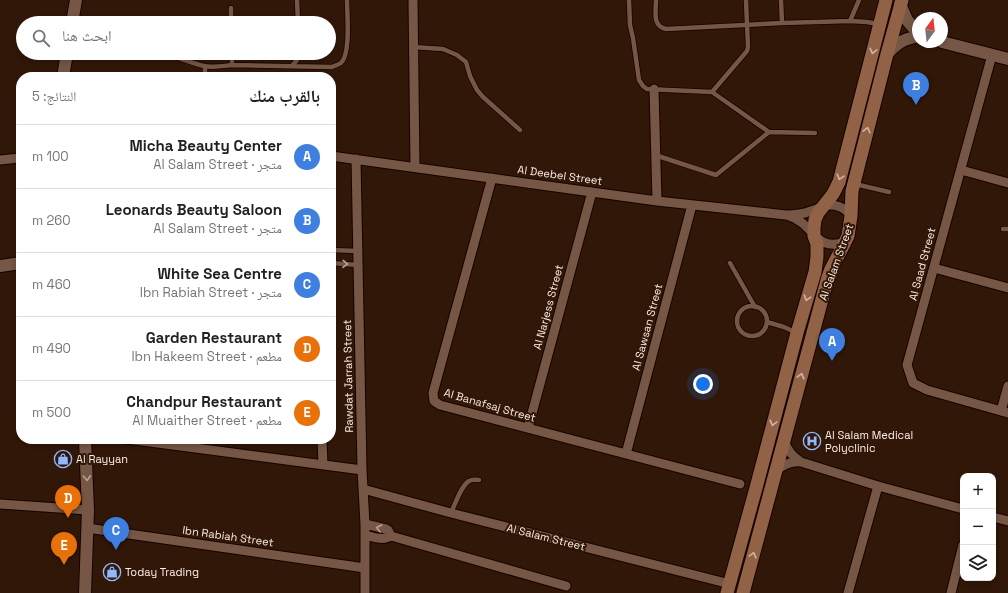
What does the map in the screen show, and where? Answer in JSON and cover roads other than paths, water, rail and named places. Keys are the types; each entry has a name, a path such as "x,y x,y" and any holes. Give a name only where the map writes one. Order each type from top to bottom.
{"main road":[{"name":"Al Salam Street","path":"728,588 816,265 817,244 814,236 815,220 822,207 833,194 840,176 886,0"},
{"name":"Al Salam Street","path":"743,593 828,277 832,265 846,242 851,216 852,191 901,2"}],"street":[{"path":"413,0 415,167"},
{"path":"73,16 74,2"},
{"path":"901,2 907,20 912,27"},
{"path":"887,54 899,42 912,37"},
{"path":"948,44 1008,59"},
{"name":"Al Saad Street","path":"992,55 907,365 913,383 927,390 1005,412"},
{"path":"64,72 66,60"},
{"path":"654,89 657,201"},
{"name":"Al Deebel Street","path":"336,157 657,201 786,215 805,213 832,205 846,210 851,216"},
{"path":"0,160 16,158"},
{"name":"Rawdat Jarrah Street","path":"356,160 362,470 365,524 365,593"},
{"path":"961,170 1008,183"},
{"name":"Al Banafsaj Street","path":"492,178 433,394 434,401 440,404 528,428 740,484"},
{"name":"Al Narjess Street","path":"528,428 592,192"},
{"name":"Al Sawsan Street","path":"626,454 692,205"},
{"name":"Al Deebel Street","path":"786,215 799,221 810,230 818,240 827,244 846,242"},
{"path":"0,266 16,264"},
{"path":"934,268 1008,288"},
{"path":"1005,412 1008,386"},
{"path":"784,441 786,448 790,453 801,462 878,486 960,508"},
{"path":"85,444 88,528 85,593"},
{"path":"167,444 362,470"},
{"path":"322,444 323,465"},
{"path":"776,471 787,463 801,462"},
{"path":"848,593 878,486"},
{"name":"Al Salam Street","path":"364,489 728,588"},
{"path":"0,504 88,510"},
{"path":"996,518 1008,521"},
{"path":"365,524 386,529 388,530 390,536"},
{"name":"Ibn Rabiah Street","path":"88,528 365,568"},
{"path":"365,535 384,538 388,538 390,536 566,586"},
{"path":"951,593 960,557"}],"lane":[{"path":"297,0 298,16"},
{"path":"186,60 205,66 217,67 332,67 340,63 344,57 347,44 347,0"},
{"path":"628,0 630,25 639,80 642,86 647,89 712,92 769,132 815,133"},
{"path":"656,0 657,24 661,28 666,29 850,21 880,24"},
{"path":"712,92 747,51 746,0"},
{"path":"780,0 782,23"},
{"path":"850,21 859,0"},
{"path":"231,8 231,16"},
{"path":"414,47 443,49 466,62 470,76 477,90 520,130"},
{"path":"232,60 232,66"},
{"path":"292,66 297,60"},
{"path":"205,66 205,72"},
{"path":"655,155 716,175 769,132"},
{"path":"854,184 889,192"},
{"path":"336,250 358,251"},
{"path":"336,263 358,264"},
{"path":"730,263 755,307"},
{"path":"747,307 755,307 765,314 766,322 764,330 757,335 748,335 739,328 737,320 740,312 747,307"},
{"path":"766,322 784,327 797,333"},
{"path":"451,513 461,491 468,481 479,480"}],"place":[{"name":"Leonards Beauty Saloon","path":"916,105"},
{"name":"Micha Beauty Center","path":"832,361"},
{"name":"Al Salam Medical Polyclinic","path":"812,441"},
{"name":"Al Rayyan","path":"63,459"},
{"name":"Garden Restaurant","path":"68,518"},
{"name":"White Sea Centre","path":"116,550"},
{"name":"Chandpur Restaurant","path":"64,565"},
{"name":"Today Trading","path":"112,572"}]}
